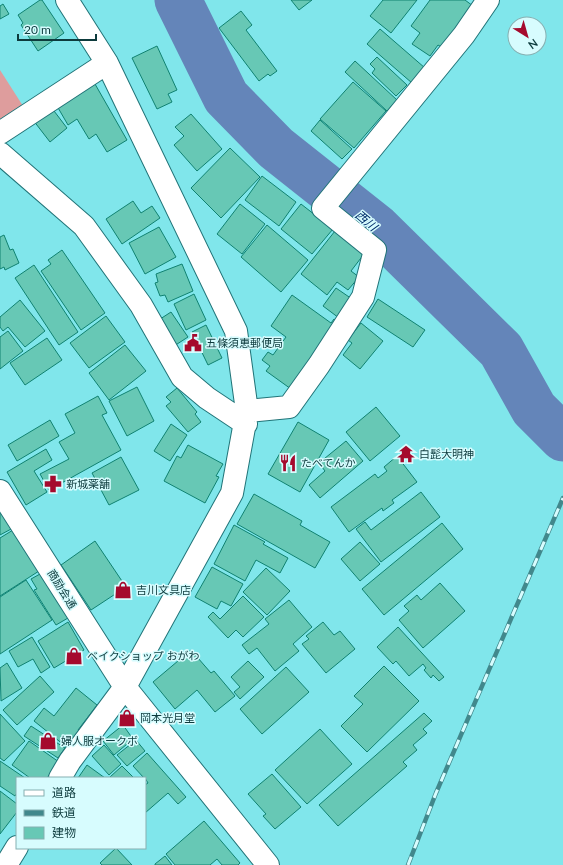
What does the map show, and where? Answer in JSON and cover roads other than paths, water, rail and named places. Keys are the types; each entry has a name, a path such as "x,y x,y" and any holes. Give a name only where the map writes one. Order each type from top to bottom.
{"street":[{"path":"61,777 70,761 125,687 232,493 246,417 236,331 107,63 67,0"},
{"path":"0,153 84,226 141,305 182,377 207,398 246,417 289,407 319,365 363,297 375,250 323,208 464,35 488,0"},
{"path":"0,133 107,63"},
{"name":"商励会通","path":"0,492 125,687 268,865"}],"waterway":[{"name":"西川","path":"178,0 226,97 276,148 377,228 501,350 534,409 563,438"}],"railway":[{"path":"408,865 436,793 563,498"}],"place":[{"name":"五條須恵郵便局","path":"193,343"},
{"name":"白髭大明神","path":"406,454"},
{"name":"たべてんか","path":"288,463"},
{"name":"新城薬舗","path":"53,484"},
{"name":"吉川文具店","path":"123,590"},
{"name":"ベイクショップ おがわ","path":"74,656"},
{"name":"岡本光月堂","path":"127,718"},
{"name":"婦人服オークボ","path":"48,741"}]}
